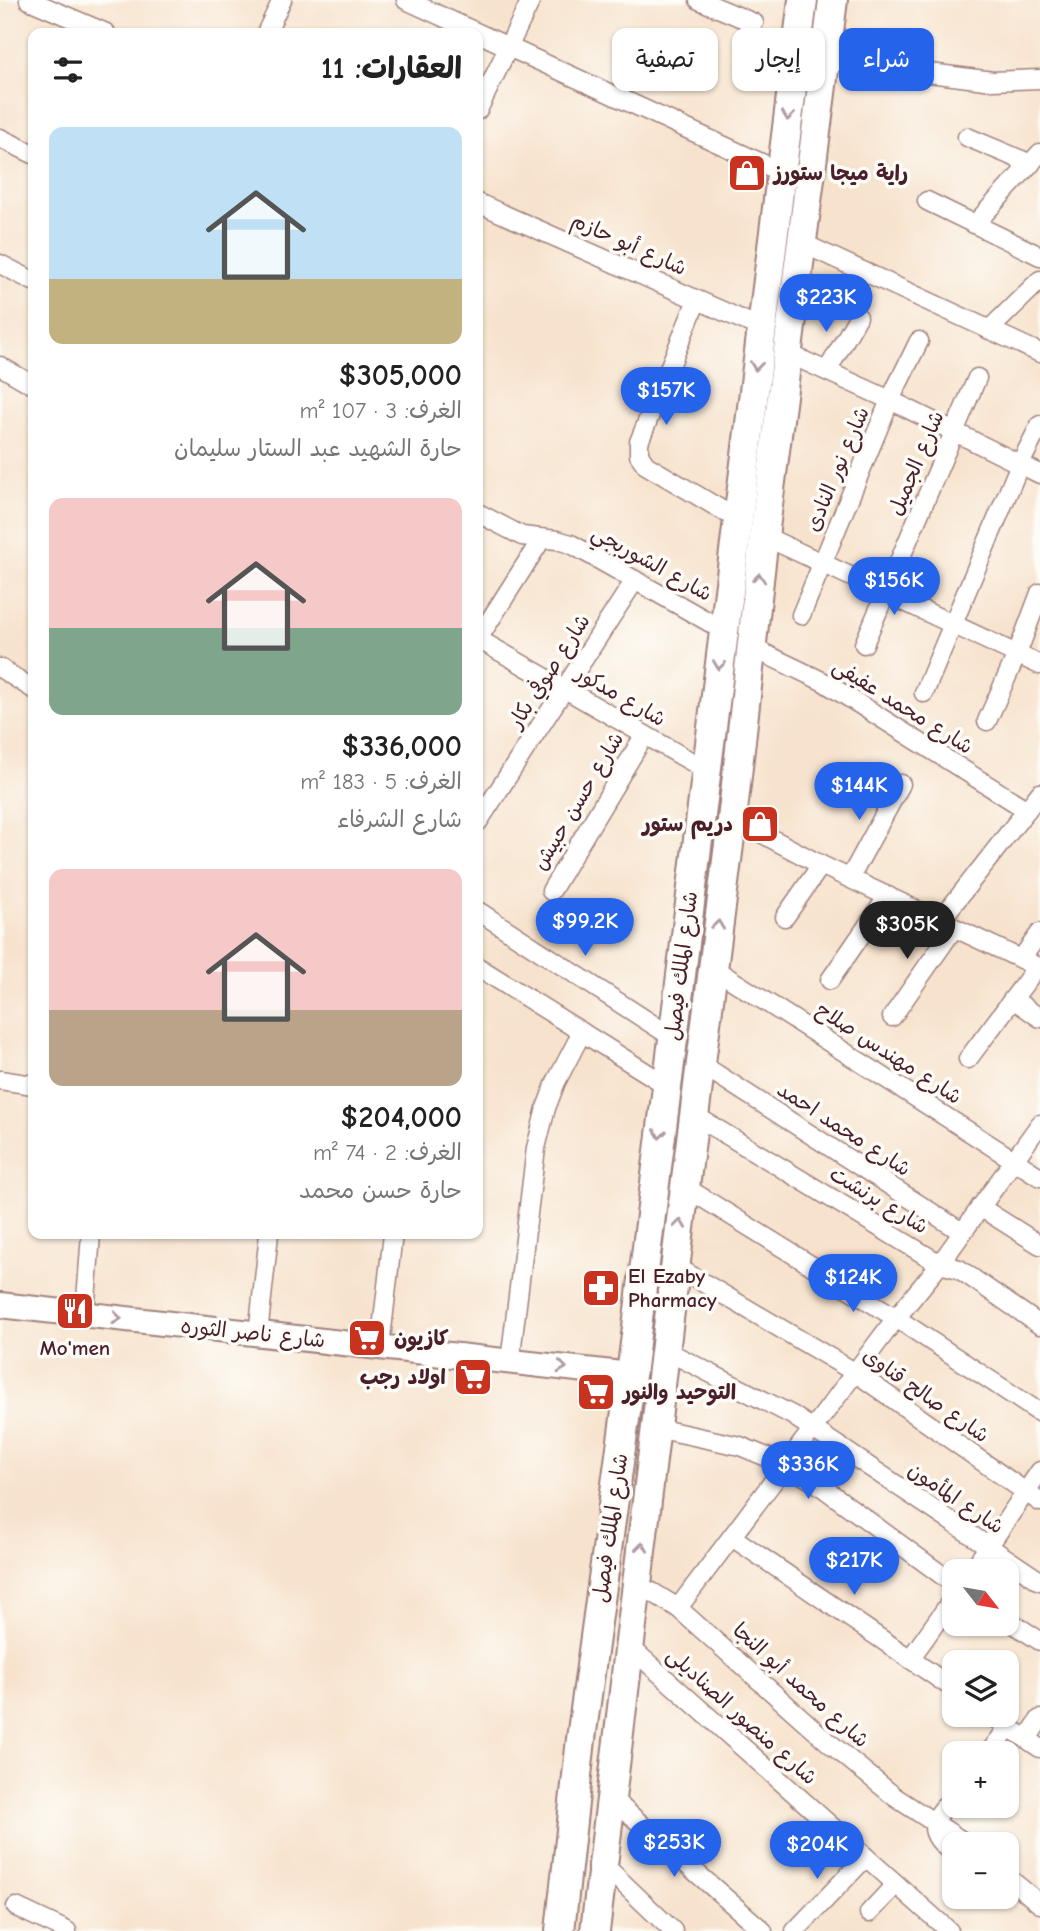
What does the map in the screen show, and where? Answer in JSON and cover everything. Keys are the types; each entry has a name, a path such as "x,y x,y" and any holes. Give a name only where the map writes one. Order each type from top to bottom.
{"main road":[{"name":"شارع الملك فيصل","path":"560,1931 582,1739 631,1375 803,0"},
{"name":"شارع الملك فيصل","path":"595,1931 764,536 833,0"},
{"path":"590,1679 597,1690 603,1693 625,1690"},
{"path":"582,1739 587,1735 600,1733 618,1746"}],"street":[{"path":"29,0 94,28"},
{"path":"268,28 282,0"},
{"path":"406,0 468,28"},
{"path":"483,99 531,0"},
{"path":"699,0 754,23"},
{"path":"483,35 781,172"},
{"path":"826,60 993,81 1040,79"},
{"path":"967,136 1035,158 975,224"},
{"path":"0,138 28,151"},
{"path":"927,201 1040,256"},
{"name":"شارع أبو حازم","path":"483,205 761,328"},
{"path":"802,243 1040,353"},
{"path":"0,264 28,278"},
{"path":"989,330 1040,280"},
{"path":"697,300 639,442 639,455 646,465 737,519"},
{"path":"827,371 858,317"},
{"name":"شارع نور النادى","path":"801,615 890,400 919,341"},
{"path":"787,354 890,400 1040,474"},
{"path":"0,366 28,382"},
{"name":"شارع الجميل","path":"864,644 977,378"},
{"path":"923,693 1020,464 1040,425"},
{"name":"شارع الشوربجي","path":"483,516 522,536 572,544 723,630"},
{"path":"764,536 953,622 1040,665"},
{"path":"483,631 541,540"},
{"name":"شارع صوفي بكار","path":"483,814 635,580"},
{"path":"987,721 1040,593"},
{"name":"شارع مدكور","path":"483,642 706,770"},
{"name":"شارع محمد عفيفى","path":"751,647 824,682 1027,810"},
{"path":"0,668 28,686"},
{"name":"شارع حسن حبيش","path":"551,891 644,736"},
{"path":"850,878 901,784"},
{"path":"892,1017 947,924 1040,793"},
{"path":"731,817 821,865 1034,963"},
{"path":"785,917 821,865"},
{"path":"830,980 888,897"},
{"path":"483,914 672,1037"},
{"path":"968,1059 1013,999 1034,963 1040,933"},
{"name":"شارع مهندس صلاح","path":"713,968 1040,1177"},
{"path":"483,970 666,1085"},
{"path":"1013,999 1040,1018"},
{"path":"510,1362 536,1147 556,1082 582,1032"},
{"name":"شارع محمد احمد","path":"701,1064 962,1232"},
{"path":"0,1080 28,1084"},
{"name":"شارع برنشت","path":"694,1115 940,1264 959,1269 1040,1325"},
{"path":"678,1608 895,1318 940,1264 1040,1124"},
{"path":"685,1187 895,1318 1040,1413"},
{"path":"980,1207 1040,1245"},
{"path":"85,1314 91,1239"},
{"path":"258,1334 266,1239"},
{"path":"380,1347 392,1239"},
{"name":"شارع صالح قناوى","path":"675,1266 856,1373 1033,1497"},
{"name":"شارع ناصر الثوره","path":"0,1305 631,1375"},
{"name":"شارع المأمون","path":"665,1350 776,1405 1040,1581"},
{"path":"656,1428 740,1446 786,1465 818,1484 942,1575"},
{"path":"980,1559 1033,1497 1040,1471"},
{"path":"732,1537 942,1681"},
{"name":"شارع محمد أبو النجا","path":"637,1587 652,1592 678,1608 827,1741 895,1797 949,1832"},
{"path":"910,1659 942,1614"},
{"path":"1019,1627 1040,1641"},
{"name":"شارع منصور الصناديلى","path":"630,1647 949,1931"},
{"path":"998,1741 1009,1727 1033,1744 1040,1719"},
{"path":"611,1798 763,1931"},
{"path":"942,1810 933,1821 936,1838 942,1844"},
{"path":"794,1931 866,1857"},
{"path":"603,1864 674,1931"},
{"path":"869,1913 896,1884"},
{"path":"1019,1887 1040,1904"},
{"path":"16,1907 67,1931"}],"place":[{"name":"راية ميجا ستورز","path":"747,173"},
{"name":"دريم ستور","path":"760,824"},
{"name":"El Ezaby Pharmacy","path":"601,1288"},
{"name":"Mo'men","path":"75,1311"},
{"name":"كازيون","path":"367,1338"},
{"name":"اولاد رجب","path":"473,1377"},
{"name":"التوحيد والنور","path":"596,1392"}]}
